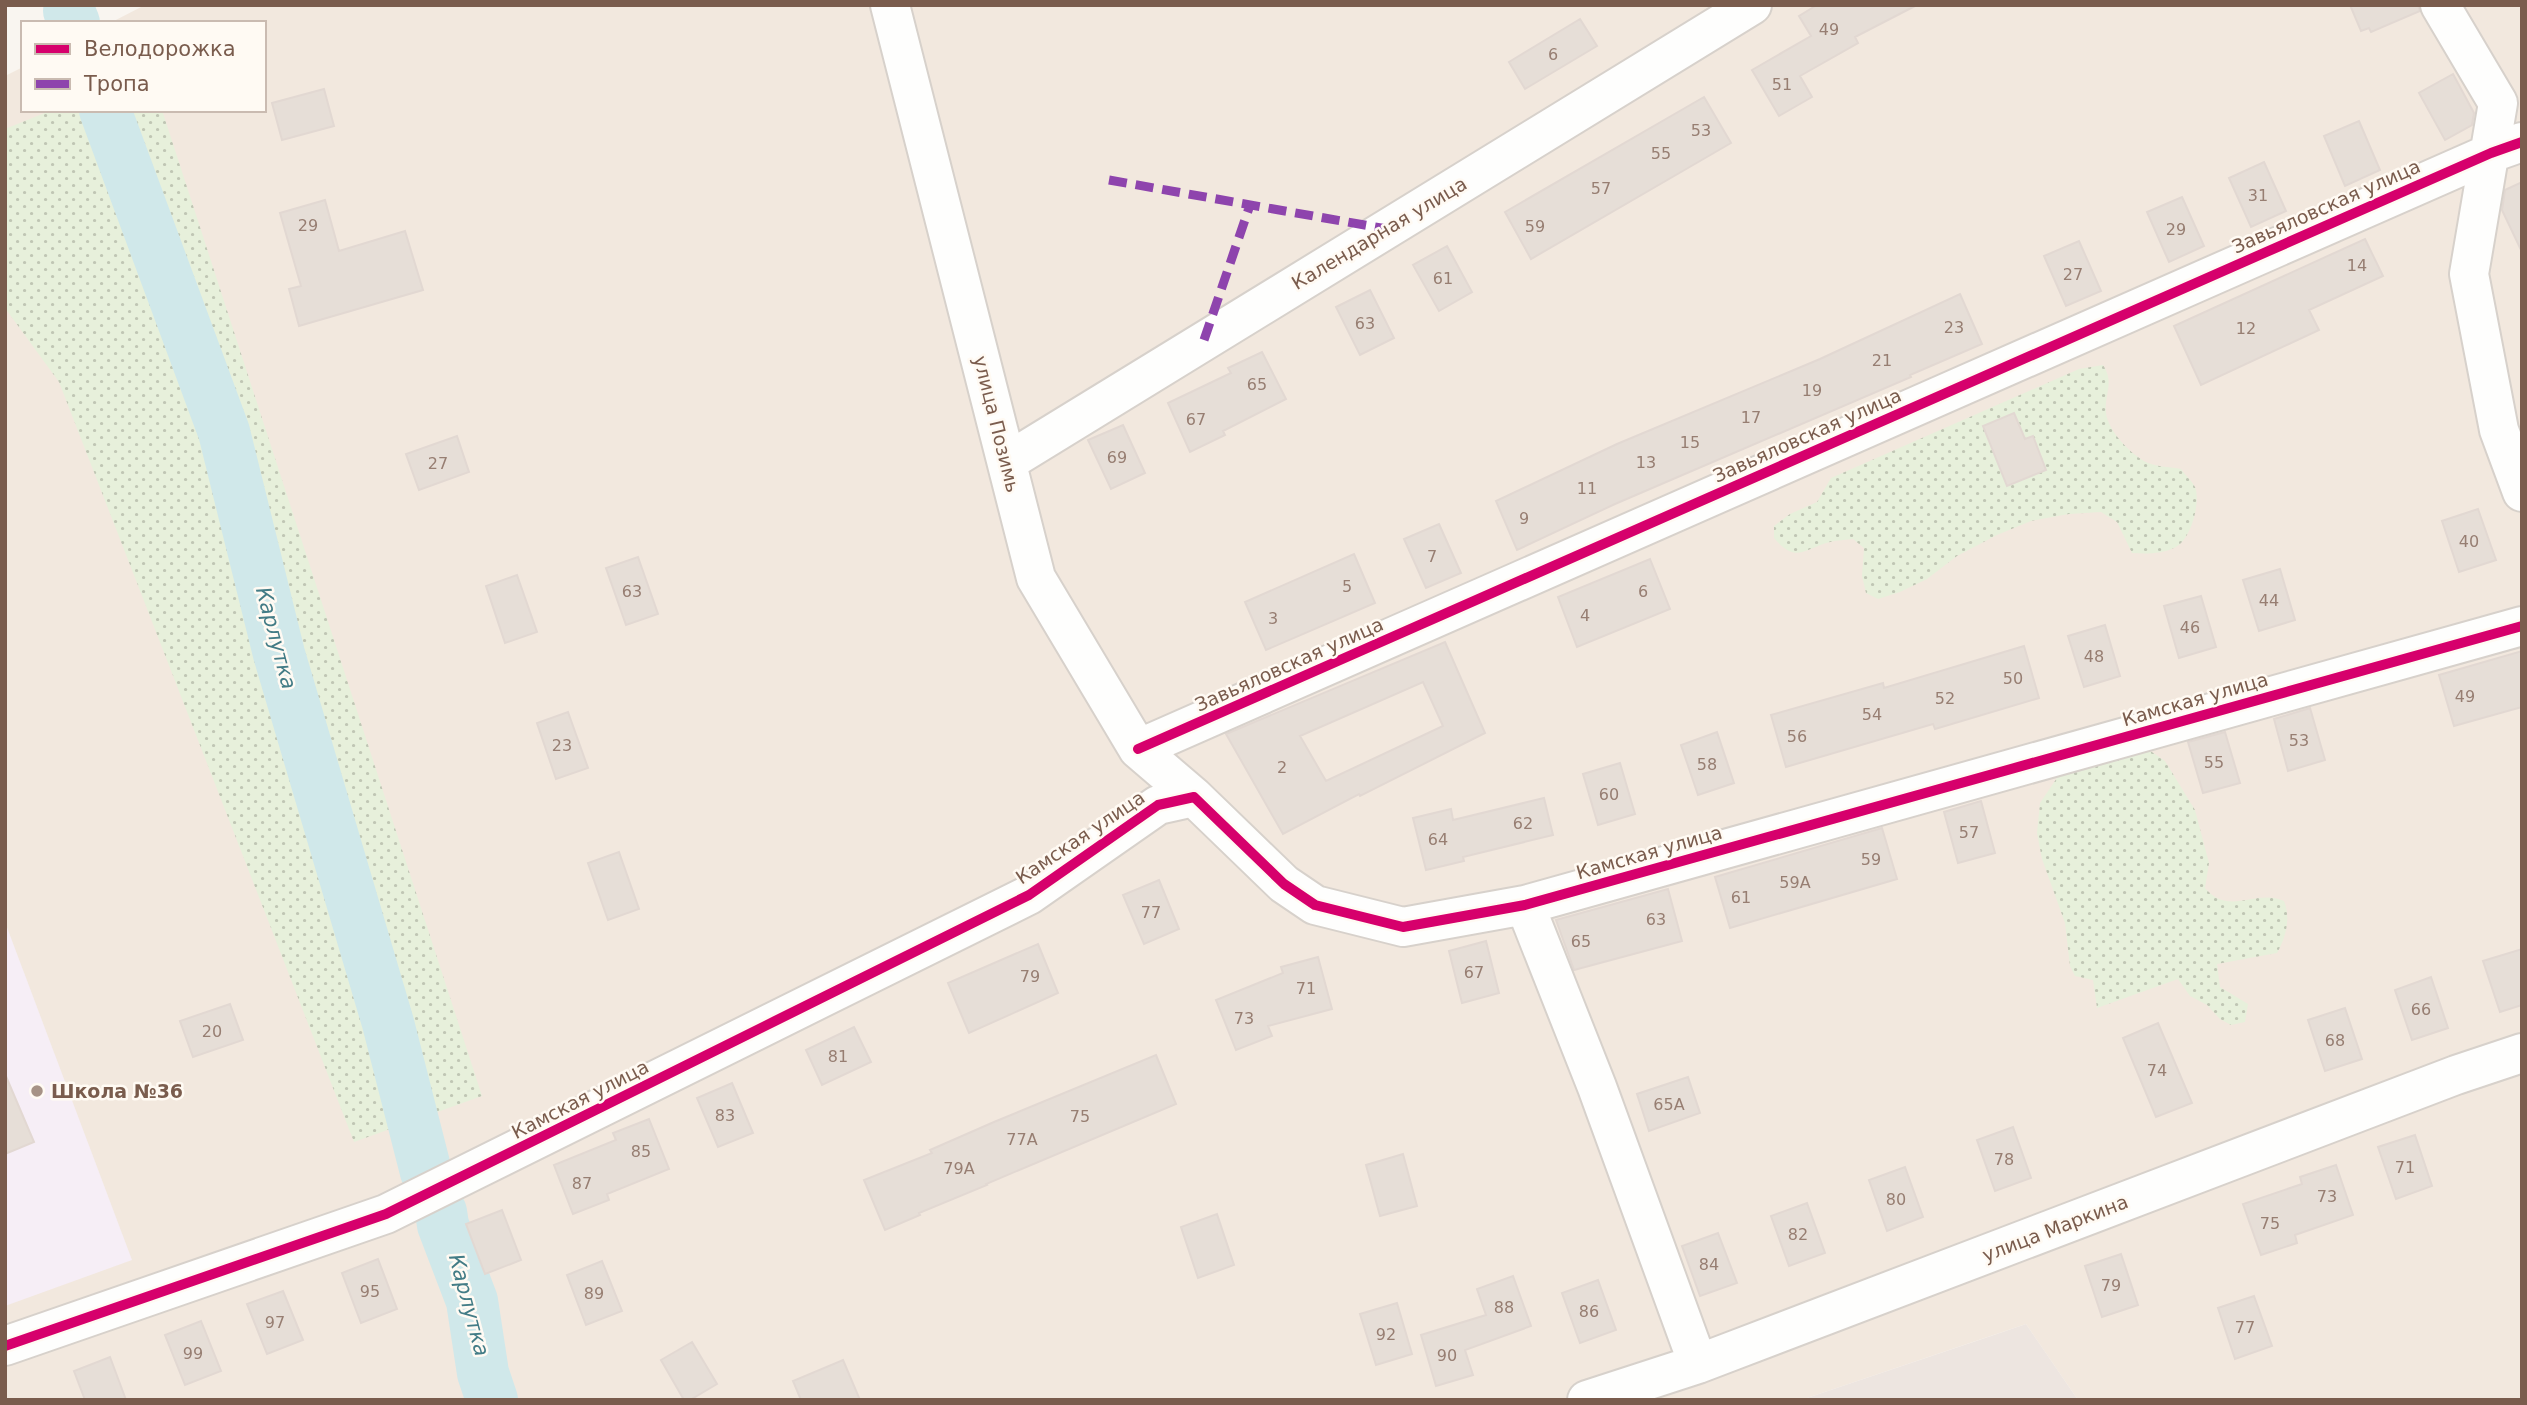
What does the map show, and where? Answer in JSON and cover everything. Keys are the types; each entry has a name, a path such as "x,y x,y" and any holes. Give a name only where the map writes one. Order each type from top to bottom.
{"street":[{"name":"улица Позимь","path":"890,5 1037,578 1138,749 1194,797"},
{"name":"Календарная улица","path":"1007,462 1752,5"},
{"path":"2440,5 2498,103 2507,147 2469,274 2499,430 2522,492"},
{"name":"Завьяловская улица","path":"1138,749 2507,147"},
{"name":"Камская улица","path":"5,1346 386,1214 1029,895 1158,805 1194,797 1284,884 1315,905 1403,927 1525,905 2522,626"},
{"path":"1525,905 1597,1087 1698,1364"},
{"name":"улица Маркина","path":"1587,1400 1698,1364 2456,1075 2522,1053"}],"shaded area":[{"path":"145,5 2522,5 2522,1400 2078,1400 2026,1324 1801,1400 5,1400 5,76 21,68 21,112 266,112 266,21 114,21"},
{"name":"Школа №36","path":"5,922 132,1260 5,1306"},
{"path":"2026,1324 2078,1400 1801,1400 1991,1336"}],"green space":[{"path":"47,112 163,112 482,1096 354,1142 59,382 5,308 5,129"},
{"path":"2103,365 2109,383 2106,413 2116,435 2142,460 2181,469 2195,487 2197,502 2193,520 2186,536 2176,547 2154,553 2132,553 2117,522 2101,512 2069,514 2031,521 1997,535 1957,556 1927,579 1878,599 1866,593 1862,576 1864,548 1853,539 1833,541 1795,553 1788,551 1774,538 1774,526 1790,514 1817,502 1831,478 2079,369"},
{"path":"2149,750 2165,761 2195,810 2209,863 2205,888 2224,900 2274,898 2284,901 2286,927 2277,953 2217,964 2220,987 2248,1004 2245,1022 2231,1025 2220,1019 2207,1005 2190,996 2178,979 2097,1008 2093,980 2075,976 2070,966 2065,923 2042,859 2037,833 2040,803 2063,769"}],"building":[{"path":"1817,5 1917,5 1855,37 1858,43 1800,76 1812,97 1779,116 1752,70 1811,36 1799,16"},
{"path":"2350,5 2418,5 2420,11 2371,32 2369,28 2361,31"},
{"path":"1580,19 1597,46 1525,89 1509,62"},
{"path":"2453,74 2474,113 2472,125 2445,140 2419,93"},
{"path":"324,89 334,126 282,140 272,103"},
{"path":"1704,97 1731,143 1531,259 1505,212"},
{"path":"2359,121 2380,170 2345,186 2324,136"},
{"path":"2264,162 2286,211 2251,227 2229,178"},
{"path":"2522,182 2522,252 2502,210 2505,190"},
{"path":"2182,197 2204,246 2169,262 2147,212"},
{"path":"325,200 339,251 405,231 423,290 299,326 289,289 301,286 280,213"},
{"path":"2365,239 2383,276 2309,310 2319,330 2201,385 2174,326"},
{"path":"2079,241 2101,291 2066,306 2044,256"},
{"path":"1447,246 1472,292 1439,311 1413,265"},
{"path":"1370,290 1394,338 1360,355 1336,307"},
{"path":"1960,294 1982,344 1615,504 1517,550 1496,501 1617,444 1820,359"},
{"path":"1262,352 1286,399 1223,431 1225,435 1190,452 1168,403 1231,373 1228,368"},
{"path":"2014,413 2025,439 2033,436 2046,470 2007,486 1983,426"},
{"path":"1123,425 1145,473 1111,489 1088,440"},
{"path":"457,436 469,472 419,490 406,454"},
{"path":"2478,509 2496,560 2459,572 2442,521"},
{"path":"1439,524 1461,573 1426,588 1404,539"},
{"path":"1354,554 1375,603 1266,650 1245,602"},
{"path":"638,557 658,614 626,625 606,568"},
{"path":"1650,559 1670,609 1577,647 1558,597"},
{"path":"2280,569 2295,620 2259,631 2243,580"},
{"path":"517,575 537,632 505,643 486,586"},
{"path":"2201,596 2216,647 2179,658 2164,606"},
{"path":"2105,625 2120,676 2084,687 2068,636"},
{"path":"1445,642 1485,733 1283,834 1226,734","holes":["1423,682 1443,726 1326,781 1300,736"]},
{"path":"2024,646 2039,698 1935,729 1933,724 1786,767 1771,715 1883,683 1884,688"},
{"path":"2522,651 2522,707 2454,726 2439,675"},
{"path":"2310,708 2325,760 2288,771 2274,719"},
{"path":"568,712 588,768 556,779 537,723"},
{"path":"1717,732 1734,783 1698,795 1681,745"},
{"path":"2225,732 2240,783 2203,793 2188,742"},
{"path":"1620,763 1635,814 1598,825 1583,774"},
{"path":"1544,798 1553,835 1463,857 1464,861 1426,870 1413,818 1451,809 1453,820"},
{"path":"1981,801 1995,853 1958,863 1944,812"},
{"path":"1882,828 1897,879 1730,928 1715,877"},
{"path":"619,852 639,909 608,920 588,863"},
{"path":"1159,880 1179,929 1144,944 1123,895"},
{"path":"1668,889 1682,941 1574,970 1556,920"},
{"path":"1486,941 1499,993 1462,1003 1449,951"},
{"path":"1038,944 1058,993 969,1033 948,983"},
{"path":"2522,949 2522,1005 2500,1012 2483,961"},
{"path":"1318,957 1332,1009 1268,1026 1272,1036 1236,1050 1216,1000 1283,973 1281,967"},
{"path":"2431,977 2448,1028 2412,1040 2395,990"},
{"path":"230,1004 243,1040 193,1057 180,1021"},
{"path":"2345,1008 2362,1059 2325,1071 2308,1020"},
{"path":"2158,1023 2192,1103 2156,1117 2123,1038"},
{"path":"854,1027 871,1062 822,1085 806,1050"},
{"path":"1156,1055 1176,1104 885,1230 864,1180 932,1153 930,1150 994,1122"},
{"path":"5,1074 34,1142 5,1154"},
{"path":"1688,1077 1700,1113 1649,1131 1637,1094"},
{"path":"732,1083 753,1133 718,1147 697,1098"},
{"path":"649,1119 669,1169 607,1194 609,1200 573,1214 554,1165 616,1140 613,1133"},
{"path":"2013,1127 2031,1178 1995,1191 1977,1140"},
{"path":"2415,1135 2432,1186 2396,1199 2378,1147"},
{"path":"1403,1154 1417,1206 1380,1216 1366,1165"},
{"path":"2336,1165 2353,1215 2295,1235 2297,1243 2261,1255 2243,1204 2302,1184 2300,1177"},
{"path":"1905,1167 1923,1217 1887,1231 1869,1180"},
{"path":"1807,1203 1825,1253 1789,1266 1771,1216"},
{"path":"502,1210 521,1260 485,1274 466,1224"},
{"path":"1217,1214 1234,1265 1198,1278 1181,1227"},
{"path":"1718,1233 1737,1283 1700,1296 1682,1246"},
{"path":"2121,1254 2138,1305 2102,1317 2085,1266"},
{"path":"378,1259 397,1309 361,1323 342,1273"},
{"path":"602,1261 622,1311 586,1325 567,1275"},
{"path":"1513,1276 1531,1326 1465,1350 1473,1375 1436,1386 1421,1335 1486,1315 1477,1289"},
{"path":"1598,1280 1616,1330 1580,1343 1562,1293"},
{"path":"283,1291 303,1340 267,1354 247,1304"},
{"path":"2254,1296 2272,1346 2235,1359 2218,1308"},
{"path":"1397,1303 1412,1354 1376,1365 1360,1314"},
{"path":"201,1321 221,1371 185,1385 165,1335"},
{"path":"692,1342 717,1384 690,1400 684,1400 661,1360"},
{"path":"110,1357 126,1400 85,1400 74,1371"},
{"path":"843,1360 860,1400 801,1400 793,1381"}],"waterway":[{"name":"Карлутка","path":"69,11 73,21"},
{"name":"Карлутка","path":"106,112 224,432 279,654 388,1023 426,1172"},
{"name":"Карлутка","path":"441,1212 443,1225 472,1301 483,1373 492,1400"}],"marked path":[{"path":"1109,180 1387,229"},
{"path":"1204,340 1250,205"}],"cycle path":[{"path":"1138,749 2491,153 2522,142"},
{"path":"5,1346 386,1214 1029,895 1158,805 1194,797 1284,884 1315,905 1403,927 1525,905 2522,626"}],"place":[{"name":"Школа №36","path":"37,1091"}]}
